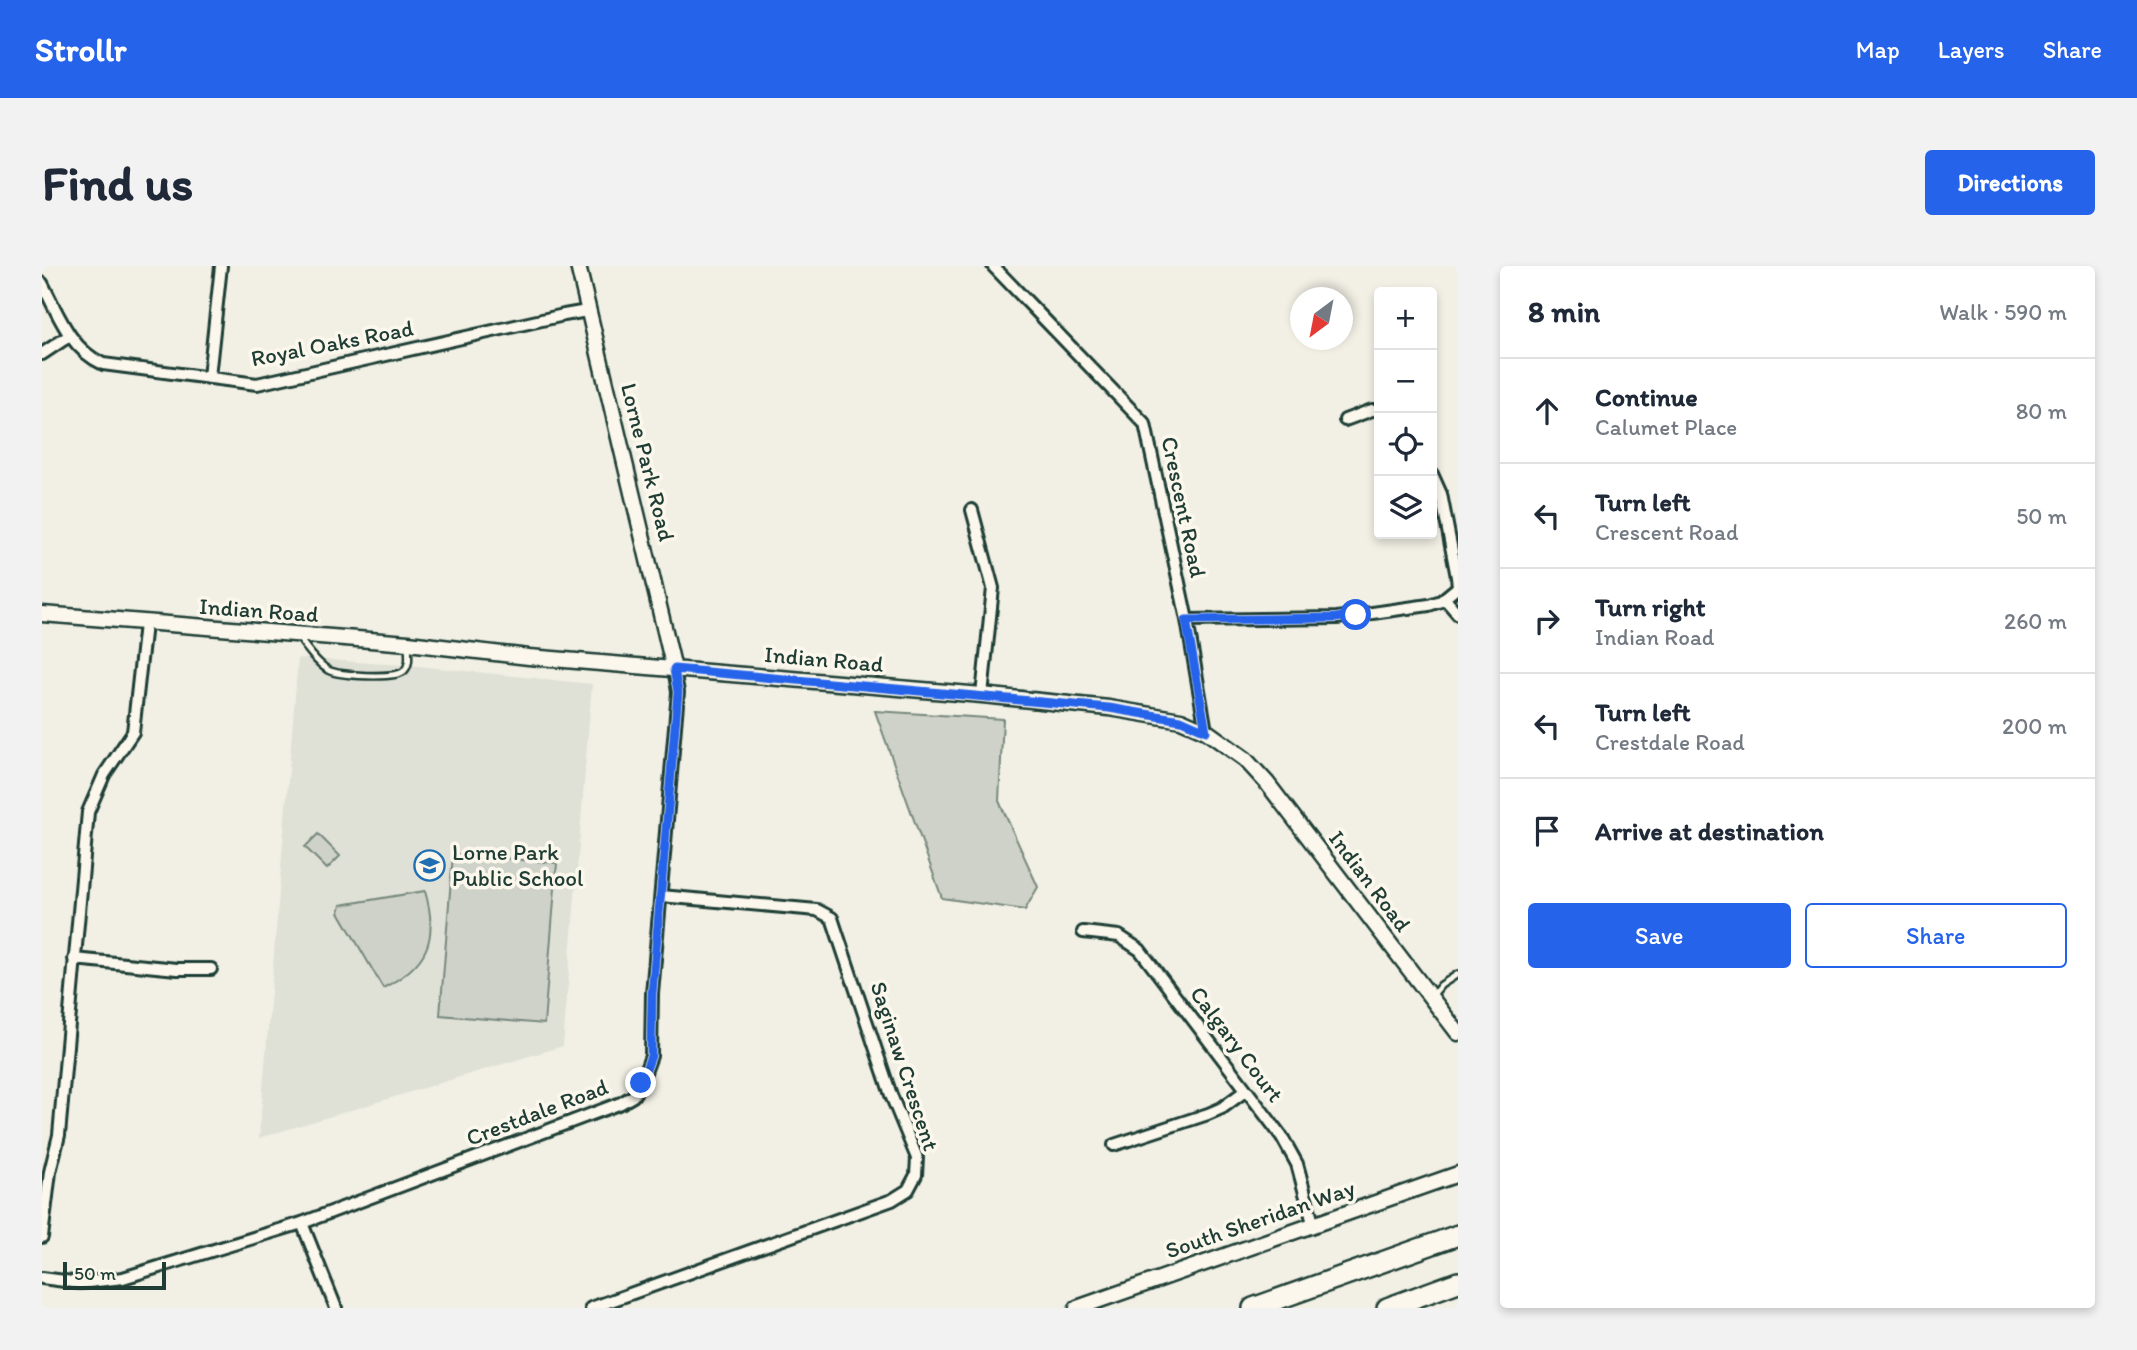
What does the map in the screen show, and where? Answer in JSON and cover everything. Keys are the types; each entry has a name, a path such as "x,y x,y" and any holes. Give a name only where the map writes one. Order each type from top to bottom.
{"highway":[{"path":"1253,1308 1458,1234"},
{"path":"1387,1308 1458,1282"}],"street":[{"path":"209,377 221,266"},
{"name":"Lorne Park Road","path":"578,266 674,669"},
{"name":"Crescent Road","path":"993,266 1145,424 1206,731"},
{"name":"Royal Oaks Road","path":"42,283 69,336 92,359 103,363 257,383 587,311"},
{"path":"42,354 69,336"},
{"path":"1346,420 1374,410"},
{"path":"1186,620 1336,618 1429,605 1445,599 1458,587 1441,494 1433,476"},
{"path":"972,510 993,589 982,695"},
{"path":"1445,599 1458,614"},
{"name":"Indian Road","path":"42,614 408,643 529,657 982,695 1109,708 1181,720 1206,731 1245,759 1267,783 1458,1033"},
{"path":"42,1237 50,1172 59,1135 88,812 104,775 132,732 145,624"},
{"name":"Crestdale Road","path":"42,1278 80,1283 123,1278 302,1223 504,1148 633,1096 648,1068 651,1056 652,994 678,692 674,669"},
{"name":"Saginaw Crescent","path":"591,1308 892,1200 908,1190 916,1175 917,1158 891,1095 832,918 817,910 661,896"},
{"name":"Calgary Court","path":"1083,932 1119,936 1140,950 1282,1137 1297,1164 1313,1223"},
{"path":"74,959 177,969 211,969"},
{"path":"1114,1145 1208,1114 1222,1108 1245,1091"},
{"name":"South Sheridan Way","path":"1077,1308 1458,1174"},
{"path":"302,1223 336,1308"}],"lane":[{"path":"296,635 320,664 331,672 343,674 397,676 406,670 409,663 408,643"},
{"path":"1431,998 1441,985 1458,974"}],"shaded area":[{"name":"Lorne Park Public School","path":"298,658 418,666 592,684 563,1046 259,1138"},
{"path":"875,711 1003,719 999,801 1038,887 1025,910 942,898"},
{"path":"318,834 340,856 327,869 305,847"},
{"path":"453,854 557,863 544,1024 440,1015"},
{"path":"425,891 431,923 426,949 411,970 383,988 339,912 341,905"}],"place":[{"name":"Lorne Park Public School","path":"429,865"}],"route":[{"path":"641,1083 651,1056 652,994 678,692 674,669 1109,708 1181,720 1206,731 1186,620 1336,618 1356,615"}]}
